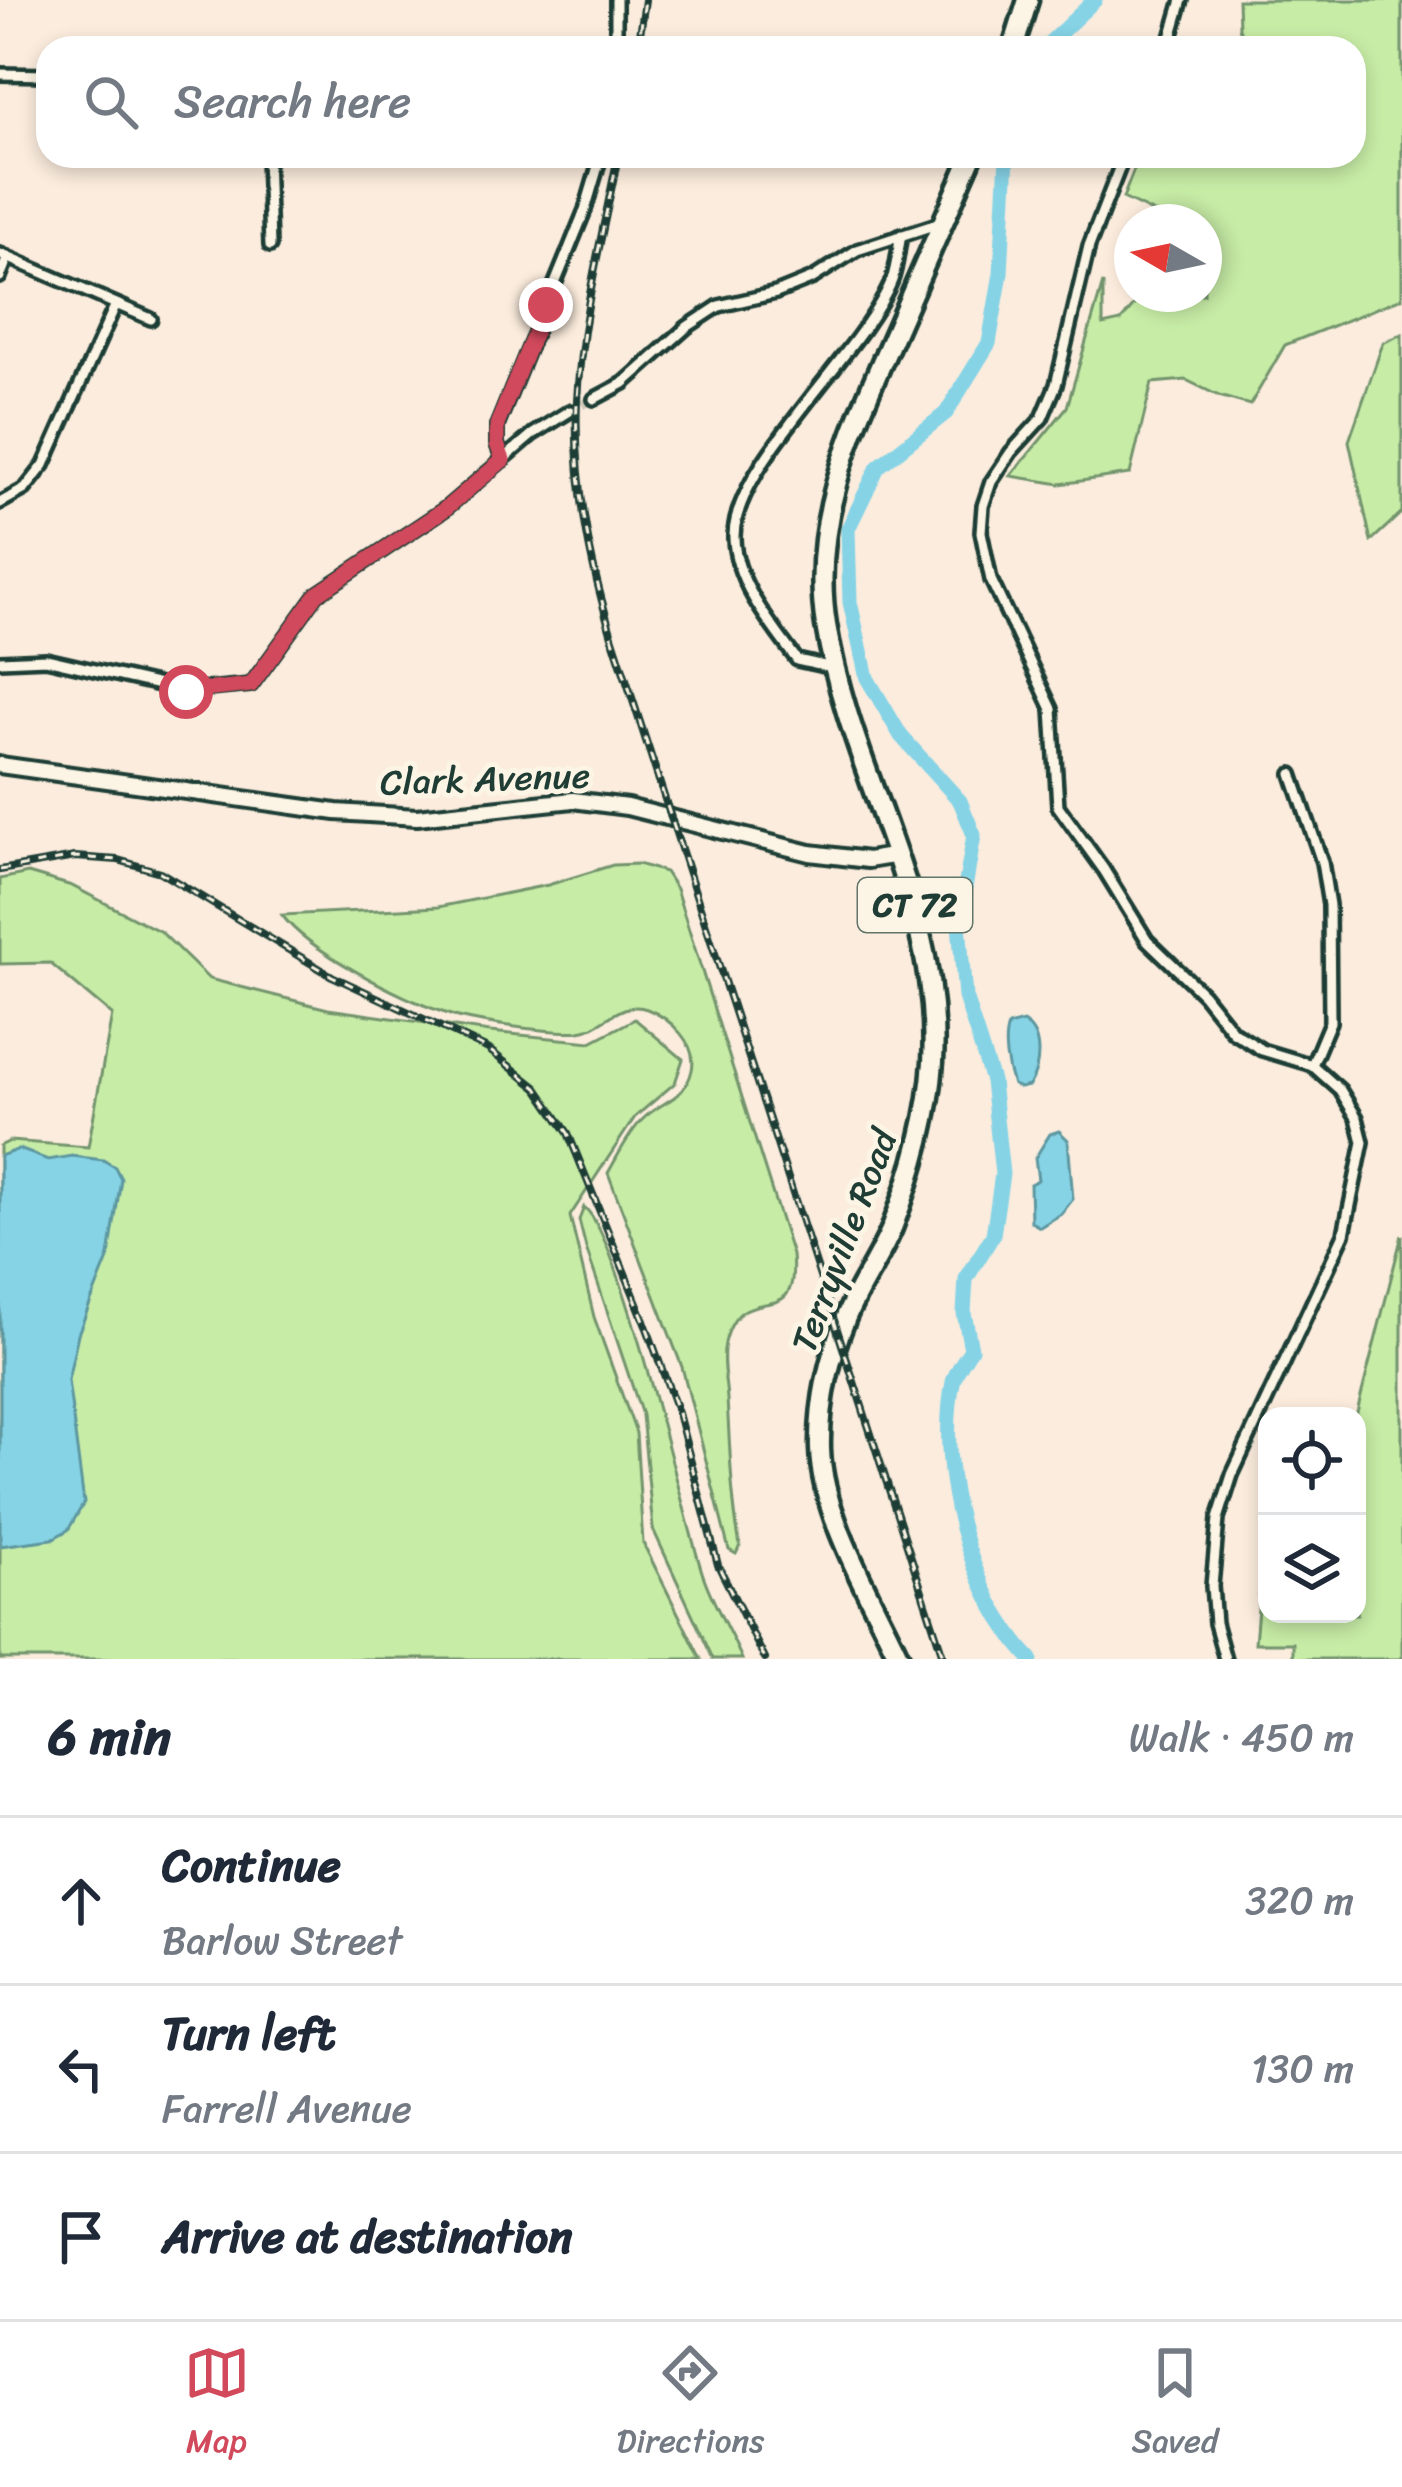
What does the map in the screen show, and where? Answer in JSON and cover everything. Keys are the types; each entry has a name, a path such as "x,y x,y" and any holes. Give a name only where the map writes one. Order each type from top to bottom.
{"highway":[{"path":"1017,36 1028,0"},
{"name":"Terryville Road","path":"900,1659 836,1522 820,1452 824,1383 846,1317 890,1231 922,1141 934,1032 929,974 914,899 835,668 825,622 823,572 832,494 856,423 967,168"}],"main road":[{"name":"Clark Avenue","path":"0,765 336,812 417,817 573,800 627,807 833,856 868,860 898,855"}],"street":[{"path":"616,0 616,36"},
{"path":"1172,36 1182,0"},
{"path":"0,74 36,75"},
{"path":"267,168 270,246"},
{"path":"503,460 497,425 598,168"},
{"path":"1119,168 1089,246 1049,402 1042,418 1011,452 983,506 981,532 991,580 1052,709 1058,806 1147,940 1234,1032 1262,1050 1312,1065 1340,1090 1357,1118 1363,1142 1344,1234 1232,1475 1218,1519 1212,1586 1225,1659"},
{"path":"594,399 624,383 711,310 776,293 813,278 857,250 943,222"},
{"path":"835,668 797,660 779,637 743,577 734,538 736,520 757,473 892,280 901,235"},
{"path":"0,277 4,256 151,319"},
{"path":"0,503 25,489 44,465 116,304"},
{"path":"0,661 46,659 186,692 251,685 317,594 445,509 542,428 570,411"},
{"path":"1292,774 1322,862 1329,905 1330,1022 1312,1065"}],"green space":[{"path":"1238,0 1402,0 1402,298 1285,345 1250,405 1186,380 1152,383 1130,474 1060,484 1011,476 1067,407 1103,283 1103,325 1121,321 1128,312 1222,312 1222,204 1136,204 1123,198 1135,168 1366,168 1366,36 1242,36"},
{"path":"1402,334 1402,512 1371,541 1349,441 1383,343"},
{"path":"638,864 665,872 676,889 792,1255 787,1294 744,1311 733,1322 725,1343 740,1546 736,1554 729,1550 682,1367 608,1173 637,1126 689,1080 693,1060 680,1033 665,1019 637,1007 580,1031 533,1029 445,1013 333,958 282,915 438,907 548,885 613,865"},
{"path":"28,873 72,886 161,932 209,979 328,1009 591,1042 635,1019 683,1059 675,1083 635,1117 570,1216 594,1317 636,1433 643,1543 701,1659 0,1659 0,1146 10,1141 88,1147 112,1015 50,963 0,964 0,879"},
{"path":"584,1207 599,1228 615,1268 703,1575 742,1659 713,1659 653,1529 642,1415 586,1248 579,1220"},
{"path":"1402,1235 1402,1659 1293,1659 1293,1643 1255,1643 1258,1608 1258,1623 1366,1623 1366,1407 1358,1407"}],"water":[{"path":"1023,1022 1034,1035 1038,1052 1033,1079 1020,1088 1013,1085 1005,1040 1008,1026"},
{"path":"1059,1131 1068,1140 1073,1199 1061,1214 1040,1227 1031,1222 1030,1184 1038,1180 1035,1158 1050,1134"},
{"path":"19,1149 48,1160 72,1156 103,1160 115,1167 121,1179 109,1256 78,1334 68,1380 84,1503 68,1530 52,1539 0,1546 0,1156"}],"waterway":[{"path":"1057,36 1095,0"},
{"path":"1006,168 1001,273 989,343 946,413 878,467 848,529 850,602 867,678 901,736 960,801 974,835 959,924 965,997 992,1081 1002,1174 993,1235 966,1279 964,1313 971,1349 953,1382 949,1453 962,1530 975,1566 990,1601 1031,1659"}],"tunnel":[{"path":"570,411 594,399"}],"railway":[{"path":"640,36 645,0"},
{"path":"616,168 588,308 577,401 581,490 596,579 944,1659"},
{"path":"0,870 75,857 118,860 160,872 332,976 488,1049 537,1088 568,1133 644,1320 678,1413 718,1565 765,1659"}],"route":[{"path":"186,692 251,685 317,594 445,509 503,460 497,425 546,305"}]}
